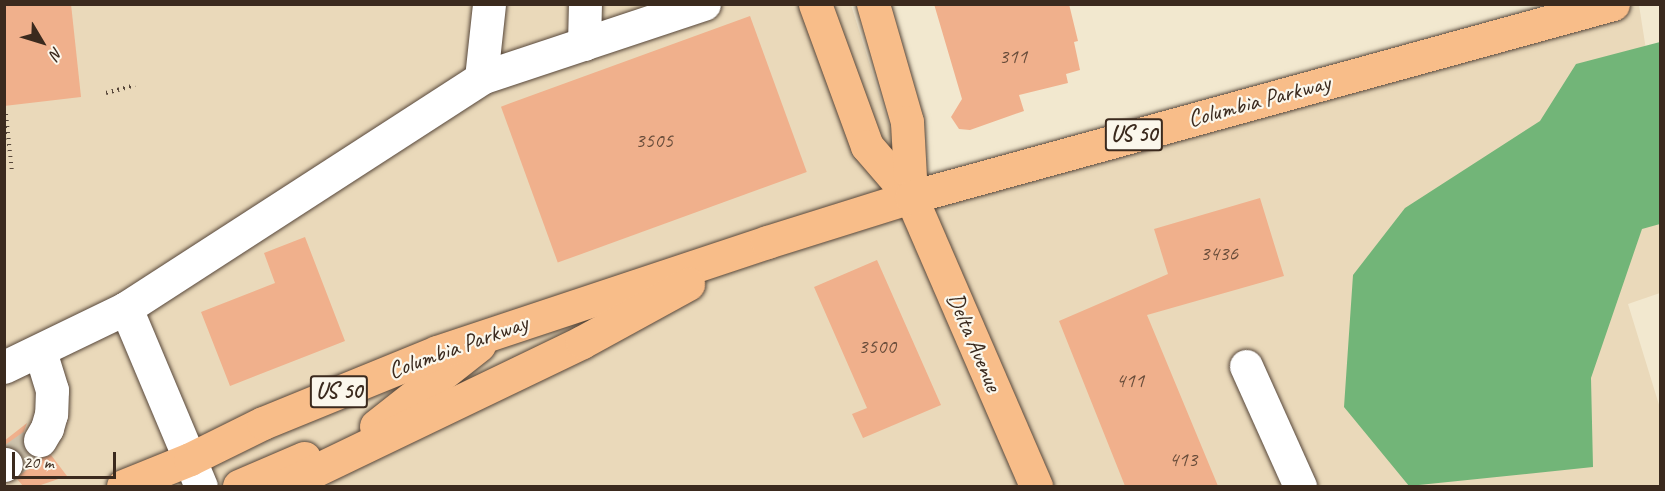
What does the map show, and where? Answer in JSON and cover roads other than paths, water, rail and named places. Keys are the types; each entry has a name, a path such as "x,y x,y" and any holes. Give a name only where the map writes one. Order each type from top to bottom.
{"main road":[{"name":"Delta Avenue","path":"816,4 867,146 911,197 1036,486"},
{"name":"Delta Avenue","path":"873,4 907,122 911,197"},
{"name":"Columbia Parkway","path":"123,486 195,473 284,414 437,352 767,242 911,197 1613,4"},
{"name":"Columbia Parkway","path":"283,486 582,342 767,242"},
{"path":"239,486 376,426 492,334"}],"lane":[{"path":"481,78 489,4"},
{"path":"584,44 585,4"},
{"path":"4,367 126,308 481,78 704,4"},
{"path":"126,308 195,473"},
{"path":"40,351 52,390 51,414 40,440"},
{"path":"1246,366 1300,486"}],"tunnel":[{"path":"6,464 40,440"}]}
